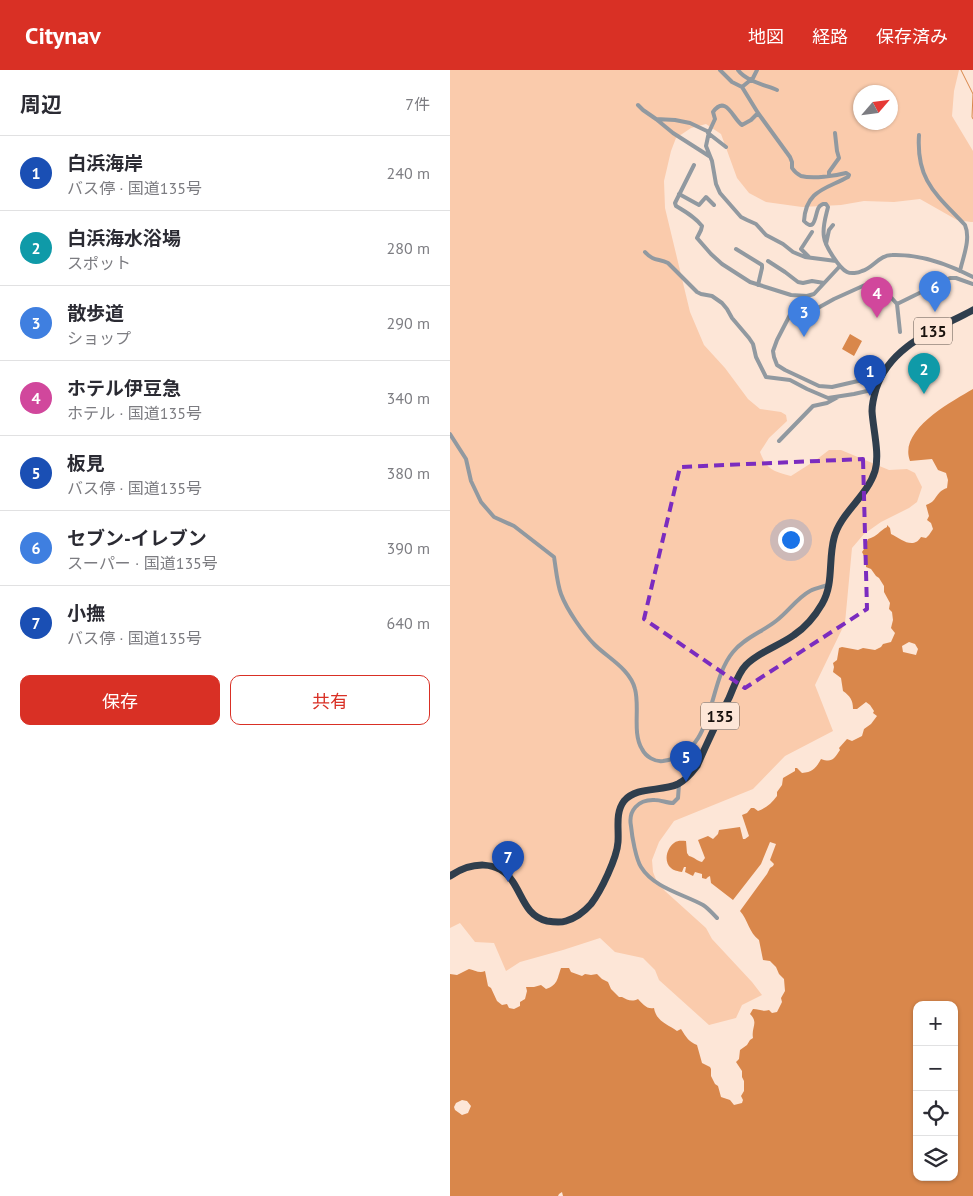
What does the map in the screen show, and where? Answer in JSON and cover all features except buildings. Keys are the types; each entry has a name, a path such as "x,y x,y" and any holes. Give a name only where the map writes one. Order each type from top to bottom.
{"highway":[{"name":"135","path":"679,784 689,777 697,766 742,670 755,657 794,636 807,625 824,602 830,584 830,556 834,536 842,521 870,483 876,468 877,457 872,406 879,380 891,361 902,350 973,310"},
{"path":"450,876 471,866 484,864 493,866 500,869 513,881 526,905 535,916 551,922 570,920 579,915 591,903 611,868 616,854 618,819 623,803 629,797 640,792 679,784"}],"street":[{"path":"720,70 732,82 742,87 790,158 794,171 801,176 823,177 848,173 849,176 844,180 816,193 807,207 804,218 807,224 812,224 815,221 819,206 826,204 828,207 824,221 824,238 840,266 849,273 861,272 880,259 893,255 937,261 973,277"},
{"path":"726,70 727,77"},
{"path":"738,70 751,80 777,90"},
{"path":"742,87 751,80 757,70"},
{"path":"638,105 661,124 709,156"},
{"path":"758,113 742,126 726,106 715,109 713,112 715,119 708,133 706,146 720,193 741,216 756,224 766,235 793,252 809,257 836,261"},
{"path":"656,119 690,123 708,133 726,147"},
{"path":"829,176 829,172 839,158 835,133"},
{"path":"920,135 918,150 927,181 936,195 965,225 967,231 965,251 960,270"},
{"path":"694,165 675,203 676,206 691,215 702,226 697,238 722,264 750,282 791,295 807,296 814,294 840,266"},
{"path":"679,194 699,205 706,197 714,205"},
{"path":"826,244 829,230 833,226"},
{"path":"809,257 801,249 812,232"},
{"path":"736,249 762,265 758,285"},
{"path":"645,252 652,259 666,262 697,292 712,296 722,303 753,344 756,356 766,377 790,380 826,397 876,389"},
{"path":"768,262 798,282 812,281 824,283"},
{"path":"897,304 950,278 956,278 973,284"},
{"path":"807,314 834,299 869,283 873,283 880,285 897,304 900,332"},
{"path":"793,309 773,351 778,365 819,386 832,387 858,381 879,380"},
{"path":"779,441 813,406 827,403 840,396"},
{"path":"450,434 466,459 471,481 481,502 494,516 514,526 554,557 562,595 572,615 594,644 625,672 632,682 637,699 639,744 642,751 649,758 658,762 670,760 682,754 697,741 707,719 725,663 734,650 776,622 802,596 812,590 830,584"},
{"path":"679,784 678,798 674,803 650,800 641,803 631,813 631,828 640,866 654,881 703,905 717,918"}],"highlighted area":[{"path":"863,459 867,609 745,688 644,619 680,467"}],"shaded area":[{"path":"450,70 959,70 954,91 952,116 973,151 973,222 957,220 920,199 894,202 864,201 841,205 802,207 766,202 749,193 737,178 721,134 706,124 691,128 676,138 664,181 665,208 690,312 704,345 725,368 748,399 760,409 781,412 786,415 787,421 769,438 760,452 765,463 775,471 791,476 829,450 841,450 889,470 907,469 915,473 922,487 917,502 864,534 852,548 845,623 815,685 833,731 785,756 753,789 674,821 659,842 652,860 653,872 657,882 706,928 712,939 762,995 742,1005 736,1018 709,1025 659,980 655,970 643,958 615,952 600,938 520,962 506,971 494,943 475,942 460,923 450,928"},
{"path":"850,334 862,341 854,356 842,349"},
{"path":"973,389 973,1196 563,1196 562,1192 558,1196 450,1196 450,974 457,975 469,969 479,972 485,971 488,986 491,988 497,1001 502,1005 507,1004 509,1008 514,1009 520,1006 520,1002 525,999 526,987 541,985 546,989 553,986 561,968 569,968 571,972 582,976 585,974 597,974 608,982 611,989 619,997 628,1000 638,999 647,1007 654,1008 662,1022 677,1031 681,1029 688,1039 697,1045 702,1063 710,1067 711,1076 718,1086 721,1097 730,1100 734,1105 742,1103 741,1096 744,1091 744,1081 742,1071 736,1062 739,1059 740,1050 753,1038 754,1020 750,1014 753,1009 769,1010 772,1013 777,1012 785,991 784,979 770,961 763,960 759,940 753,934 740,911 773,866 774,864 770,860 776,844 770,842 761,864 733,900 711,883 710,876 706,879 702,878 702,874 695,872 693,876 685,872 686,867 684,867 682,872 672,869 667,862 668,851 676,842 686,841 689,856 702,862 705,858 698,840 708,836 713,839 719,830 740,827 743,839 745,839 749,836 742,815 751,808 758,811 771,803 777,796 783,778 795,771 795,768 802,773 809,772 814,769 821,759 828,761 832,759 847,739 852,741 862,736 864,729 877,716 866,702 857,709 853,709 851,699 843,691 841,678 833,672 833,663 837,660 839,648 875,650 883,644 891,642 895,633 891,628 892,612 889,609 890,603 884,592 884,586 871,569 866,567 866,560 862,552 868,539 887,527 887,525 890,528 891,534 911,543 918,541 921,537 926,538 933,529 931,523 927,520 929,516 926,505 947,488 948,480 946,473 938,470 932,459 910,461 908,450 912,438 919,428 940,409","holes":["909,642 915,644 918,649 916,655 903,652 902,646","462,1100 467,1101 471,1106 468,1113 462,1115 454,1107 456,1103"]}],"waterway":[{"path":"961,70 973,94 973,119"}],"place":[{"name":"セブン-イレブン","path":"935,312"},
{"name":"ホテル伊豆急","path":"877,318"},
{"name":"散歩道","path":"804,337"},
{"name":"白浜海水浴場","path":"924,394"},
{"name":"白浜海岸","path":"870,396"},
{"name":"板見","path":"686,782"},
{"name":"小撫","path":"508,882"}]}
